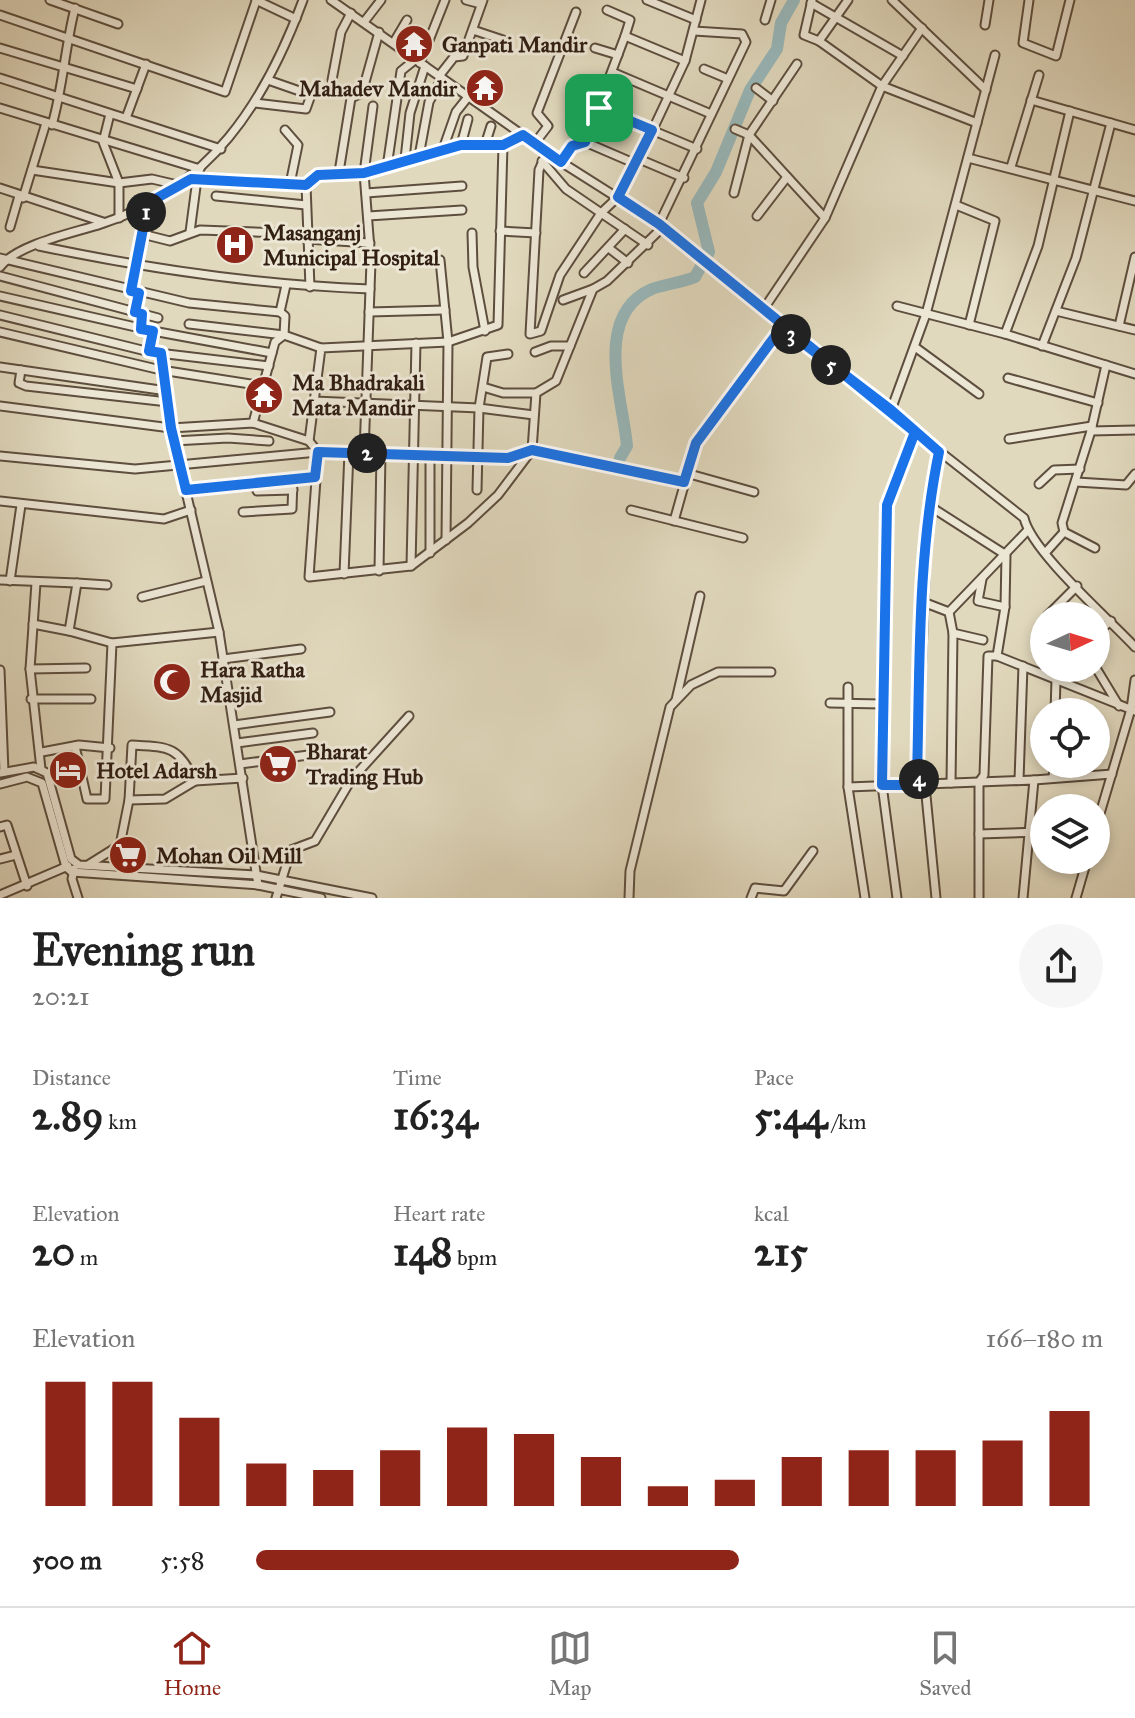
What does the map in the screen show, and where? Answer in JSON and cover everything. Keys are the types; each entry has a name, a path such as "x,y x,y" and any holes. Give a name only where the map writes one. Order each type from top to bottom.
{"street":[{"path":"50,0 118,24"},
{"path":"0,15 225,92 256,0 296,19"},
{"path":"190,232 194,179 255,103 303,0"},
{"path":"331,0 561,162 661,225 782,327 891,410 1024,518 1027,531 1135,647"},
{"path":"332,80 341,32 353,0"},
{"path":"364,22 381,0"},
{"path":"405,159 420,63 445,0"},
{"path":"419,156 429,102 454,57 463,56 482,2 466,0"},
{"path":"647,0 696,20"},
{"path":"547,152 542,161 530,334 541,331 560,275 601,213 618,197 638,161 685,61 701,0"},
{"path":"765,20 771,0"},
{"path":"819,41 848,0"},
{"path":"892,0 986,90"},
{"path":"985,25 989,0"},
{"path":"1029,0 1023,43 1056,56 1060,52 1070,0"},
{"path":"903,56 812,2 804,35 819,41 882,86 977,123"},
{"path":"10,227 61,97 62,65 75,8"},
{"path":"585,142 630,20 607,10"},
{"path":"535,143 548,126 537,113 576,12"},
{"path":"394,42 407,20"},
{"path":"763,310 825,218 882,86 922,28"},
{"path":"473,30 503,40"},
{"path":"563,300 593,289 648,245 684,178 746,42 745,37 694,31"},
{"path":"339,172 351,98 362,93 379,32"},
{"path":"625,36 685,61"},
{"path":"0,48 137,89"},
{"path":"595,48 618,55"},
{"path":"891,410 926,314 995,55"},
{"path":"387,167 401,71 420,63"},
{"path":"126,118 146,64"},
{"path":"734,193 749,135 797,64"},
{"path":"704,69 728,79"},
{"path":"612,72 711,114"},
{"path":"1011,167 1039,75"},
{"path":"0,78 221,149"},
{"path":"255,103 306,109 311,95 268,80"},
{"path":"756,88 773,101"},
{"path":"442,152 456,112 468,97"},
{"path":"1031,100 1135,130"},
{"path":"364,453 371,262 364,173 373,106"},
{"path":"0,108 103,142 200,169"},
{"path":"599,108 697,149"},
{"path":"1005,334 1038,246 1070,111"},
{"path":"110,114 103,142 119,183 119,218"},
{"path":"461,145 468,119"},
{"path":"1042,346 1076,258 1091,190 1111,123"},
{"path":"485,145 491,126"},
{"path":"735,129 749,135 825,218"},
{"path":"285,130 298,145 290,184"},
{"path":"2,261 36,245 119,218 194,179 306,185 318,175 364,173 461,145 503,145 523,135"},
{"path":"561,162 572,146 585,142 684,178"},
{"path":"189,324 284,335 321,348 448,342 498,325 503,145"},
{"path":"968,158 1135,201"},
{"path":"542,161 566,189 648,245"},
{"path":"32,170 119,183 152,179 182,186"},
{"path":"757,216 787,177"},
{"path":"306,185 310,287"},
{"path":"366,193 462,186"},
{"path":"0,188 105,223"},
{"path":"216,196 306,205"},
{"path":"141,329 135,292 135,266 148,203"},
{"path":"956,205 993,218 996,224 969,325"},
{"path":"368,216 462,210"},
{"path":"584,273 610,249 625,229"},
{"path":"500,231 536,233"},
{"path":"142,234 170,241 190,232 370,243"},
{"path":"472,233 473,267 485,331"},
{"path":"36,245 135,266 286,285 370,289"},
{"path":"610,249 628,263"},
{"path":"1119,326 1135,257"},
{"path":"371,262 440,260 448,342 446,540"},
{"path":"2,261 189,303 280,312 285,316 284,335 275,342 253,423"},
{"path":"0,276 158,318"},
{"path":"280,312 286,285"},
{"path":"483,387 503,393 536,393 556,381 593,289"},
{"path":"0,296 141,329 272,353"},
{"path":"897,306 1005,334 1135,374"},
{"path":"369,312 445,310"},
{"path":"1056,311 1135,330"},
{"path":"0,315 149,351 269,366"},
{"path":"674,521 696,443 782,327"},
{"path":"149,351 153,331"},
{"path":"0,332 161,370 263,386"},
{"path":"411,566 416,343"},
{"path":"535,352 554,345 570,346"},
{"path":"915,347 979,394"},
{"path":"309,441 321,348"},
{"path":"161,353 171,428 219,632 258,885"},
{"path":"477,490 479,408 487,357 508,354"},
{"path":"1064,532 1062,523 1092,428 1106,365"},
{"path":"0,367 167,391"},
{"path":"21,370 19,383 26,386 168,402"},
{"path":"1008,378 1098,403"},
{"path":"0,406 171,428 253,423 309,441 318,452 309,577 411,566 430,553 498,495 532,450 536,393"},
{"path":"314,401 479,408 534,415"},
{"path":"1009,439 1092,428 1135,430"},
{"path":"897,898 882,785 887,505 915,432"},
{"path":"174,441 237,438 269,441"},
{"path":"0,456 135,469 318,452 508,458 532,450 684,482"},
{"path":"344,574 349,452"},
{"path":"936,898 925,785 917,777 928,505 939,452"},
{"path":"379,571 381,453"},
{"path":"430,455 430,553"},
{"path":"1039,484 1054,470 1080,469"},
{"path":"686,473 754,492"},
{"path":"1076,482 1126,485 1135,474"},
{"path":"186,490 315,477"},
{"path":"243,512 292,509 293,479"},
{"path":"257,491 293,490"},
{"path":"0,501 164,519 191,510"},
{"path":"10,581 21,505"},
{"path":"928,505 1006,555"},
{"path":"631,510 743,538"},
{"path":"949,612 1027,531"},
{"path":"1046,552 1064,532"},
{"path":"1064,532 1095,548"},
{"path":"997,656 1005,607 1006,555"},
{"path":"982,579 978,601 1005,607"},
{"path":"0,580 107,585"},
{"path":"142,597 206,581"},
{"path":"36,583 30,669 31,699 42,752 39,779 76,868"},
{"path":"69,631 77,583"},
{"path":"1061,602 1077,586"},
{"path":"675,702 700,596"},
{"path":"923,602 949,612"},
{"path":"949,612 953,633 951,783"},
{"path":"33,624 112,643 219,632"},
{"path":"953,633 983,640"},
{"path":"75,746 86,796 90,800 103,800 107,797 110,748 112,643"},
{"path":"223,659 301,649"},
{"path":"979,898 979,782 984,775 988,656 997,656 1030,668"},
{"path":"1019,780 1023,666"},
{"path":"30,669 86,668"},
{"path":"0,670 2,773 42,768"},
{"path":"629,898 630,871 670,707 691,685 718,672 771,672"},
{"path":"1106,794 1133,710 1135,680"},
{"path":"1065,682 1133,710"},
{"path":"1104,682 1119,706"},
{"path":"848,687 848,787 865,898"},
{"path":"31,699 91,699"},
{"path":"830,703 882,704"},
{"path":"234,725 330,712"},
{"path":"276,898 291,850 315,841 351,780 409,716"},
{"path":"237,743 313,733"},
{"path":"0,895 76,868 120,845 129,800 132,745 167,747 184,758 195,781"},
{"path":"42,752 75,746 110,748"},
{"path":"240,764 316,754"},
{"path":"42,768 51,779 76,868 78,898"},
{"path":"0,784 27,777 39,779"},
{"path":"129,800 165,799 195,781 243,778"},
{"path":"848,787 1053,778"},
{"path":"1023,898 1034,780"},
{"path":"0,827 7,825 27,886"},
{"path":"979,834 1029,832"},
{"path":"751,898 755,888 784,891 813,851"},
{"path":"0,859 16,855"},
{"path":"76,868 256,875 321,898"},
{"path":"76,868 258,885 280,884 372,898"},
{"path":"1076,898 1083,874"}],"waterway":[{"path":"620,458 627,446 616,360 622,318 634,301 652,289 695,277 709,252 697,203 716,172 750,90 777,49 781,23 794,0"}],"place":[{"name":"Ganpati Mandir","path":"414,44"},
{"name":"Mahadev Mandir","path":"485,88"},
{"name":"Masanganj Municipal Hospital","path":"235,245"},
{"name":"Ma Bhadrakali Mata Mandir","path":"264,395"},
{"name":"Hara Ratha Masjid","path":"172,682"},
{"name":"Bharat Trading Hub","path":"278,764"},
{"name":"Hotel Adarsh","path":"68,770"},
{"name":"Mohan Oil Mill","path":"128,855"}],"route":[{"path":"599,108 585,142 572,146 561,162 523,135 503,145 461,145 364,173 318,175 306,185 191,179 148,203 131,291 139,293 135,312 142,314 141,329 153,331 149,351 161,353 171,428 186,490 315,477 318,452 508,458 532,450 684,482 696,443 782,327 891,410 939,452 928,505 923,602 917,777 925,785 882,785 887,505 915,432 782,327 659,224 618,197 652,130 599,108"}]}
